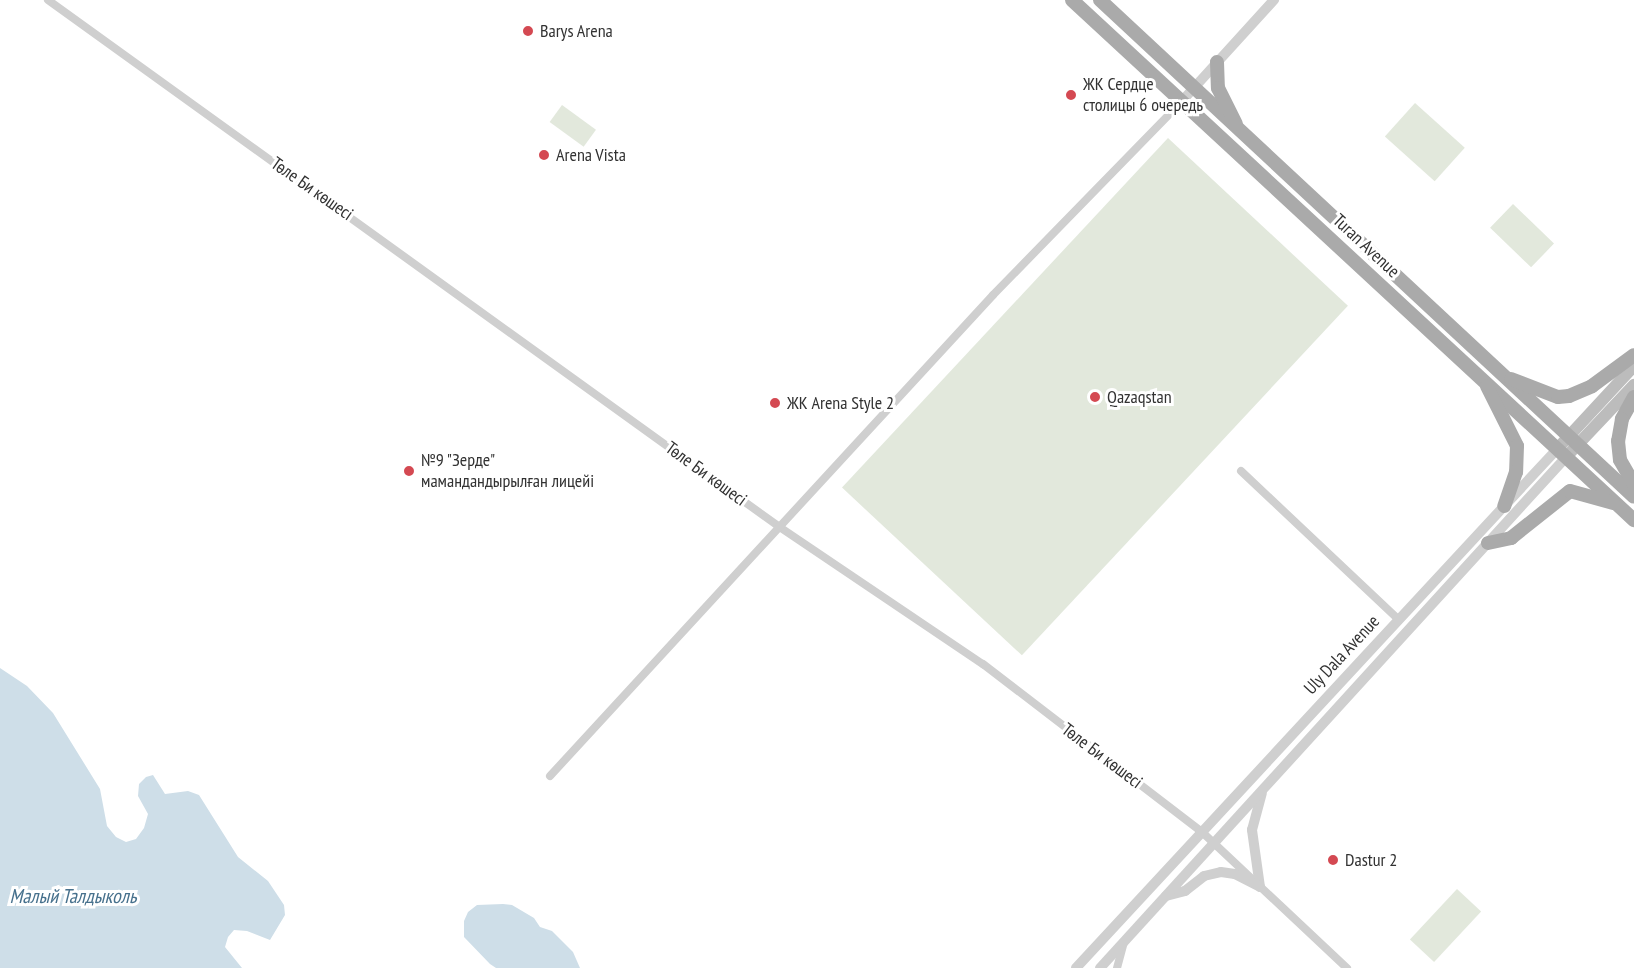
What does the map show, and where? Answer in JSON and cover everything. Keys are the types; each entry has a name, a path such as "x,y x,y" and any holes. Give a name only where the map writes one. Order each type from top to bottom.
{"main road":[{"name":"Turan Avenue","path":"1072,0 1634,520"},
{"name":"Turan Avenue","path":"1100,0 1634,497"},
{"path":"1217,62 1218,88 1239,131"},
{"path":"1502,375 1549,394 1569,396 1592,386 1634,355"},
{"name":"Uly Dala Avenue","path":"1563,452 1634,366"},
{"path":"1485,381 1517,446 1516,472 1504,506"},
{"name":"Uly Dala Avenue","path":"1573,441 1634,385"},
{"path":"1634,397 1622,419 1618,441 1620,459 1634,484"},
{"path":"1488,543 1511,538 1570,491 1618,505"}],"street":[{"name":"Төле Би көшесі","path":"48,0 781,528 983,664 1202,832 1347,968"},
{"path":"550,776 781,528 993,295 1182,101 1274,0"},
{"name":"Uly Dala Avenue","path":"1076,968 1504,506 1563,452"},
{"name":"Uly Dala Avenue","path":"1100,968 1488,543 1563,452"},
{"path":"1241,471 1399,620"},
{"path":"1260,887 1252,830 1263,790"},
{"path":"1166,897 1221,872 1235,874 1260,887"},
{"path":"1117,968 1125,941"}],"shaded area":[{"path":"1415,103 1465,148 1435,181 1385,136"},
{"path":"562,105 596,130 584,147 550,122"},
{"name":"Qazaqstan","path":"1168,138 1348,306 1022,655 842,488"},
{"path":"1513,204 1554,244 1531,267 1490,228"},
{"path":"1457,889 1481,912 1434,962 1410,939"}],"water":[{"name":"Малый Талдыколь","path":"0,668 27,686 53,713 100,789 107,826 116,837 126,842 136,839 144,828 148,814 138,796 139,784 146,777 153,775 165,794 188,791 199,795 238,857 268,881 284,905 285,915 270,940 247,931 234,930 228,937 225,947 242,968 0,968"},
{"path":"477,905 512,905 534,918 540,927 552,931 573,952 580,968 496,968 490,964 464,937 464,921 468,912"}],"place":[{"name":"Barys Arena","path":"528,31"},
{"name":"ЖК Сердце столицы 6 очередь","path":"1071,95"},
{"name":"Arena Vista","path":"544,155"},
{"name":"Qazaqstan","path":"1095,397"},
{"name":"ЖК Arena Style 2","path":"775,403"},
{"name":"№9 \"Зерде\" мамандандырылған лицейі","path":"409,471"},
{"name":"Dastur 2","path":"1333,860"}]}
